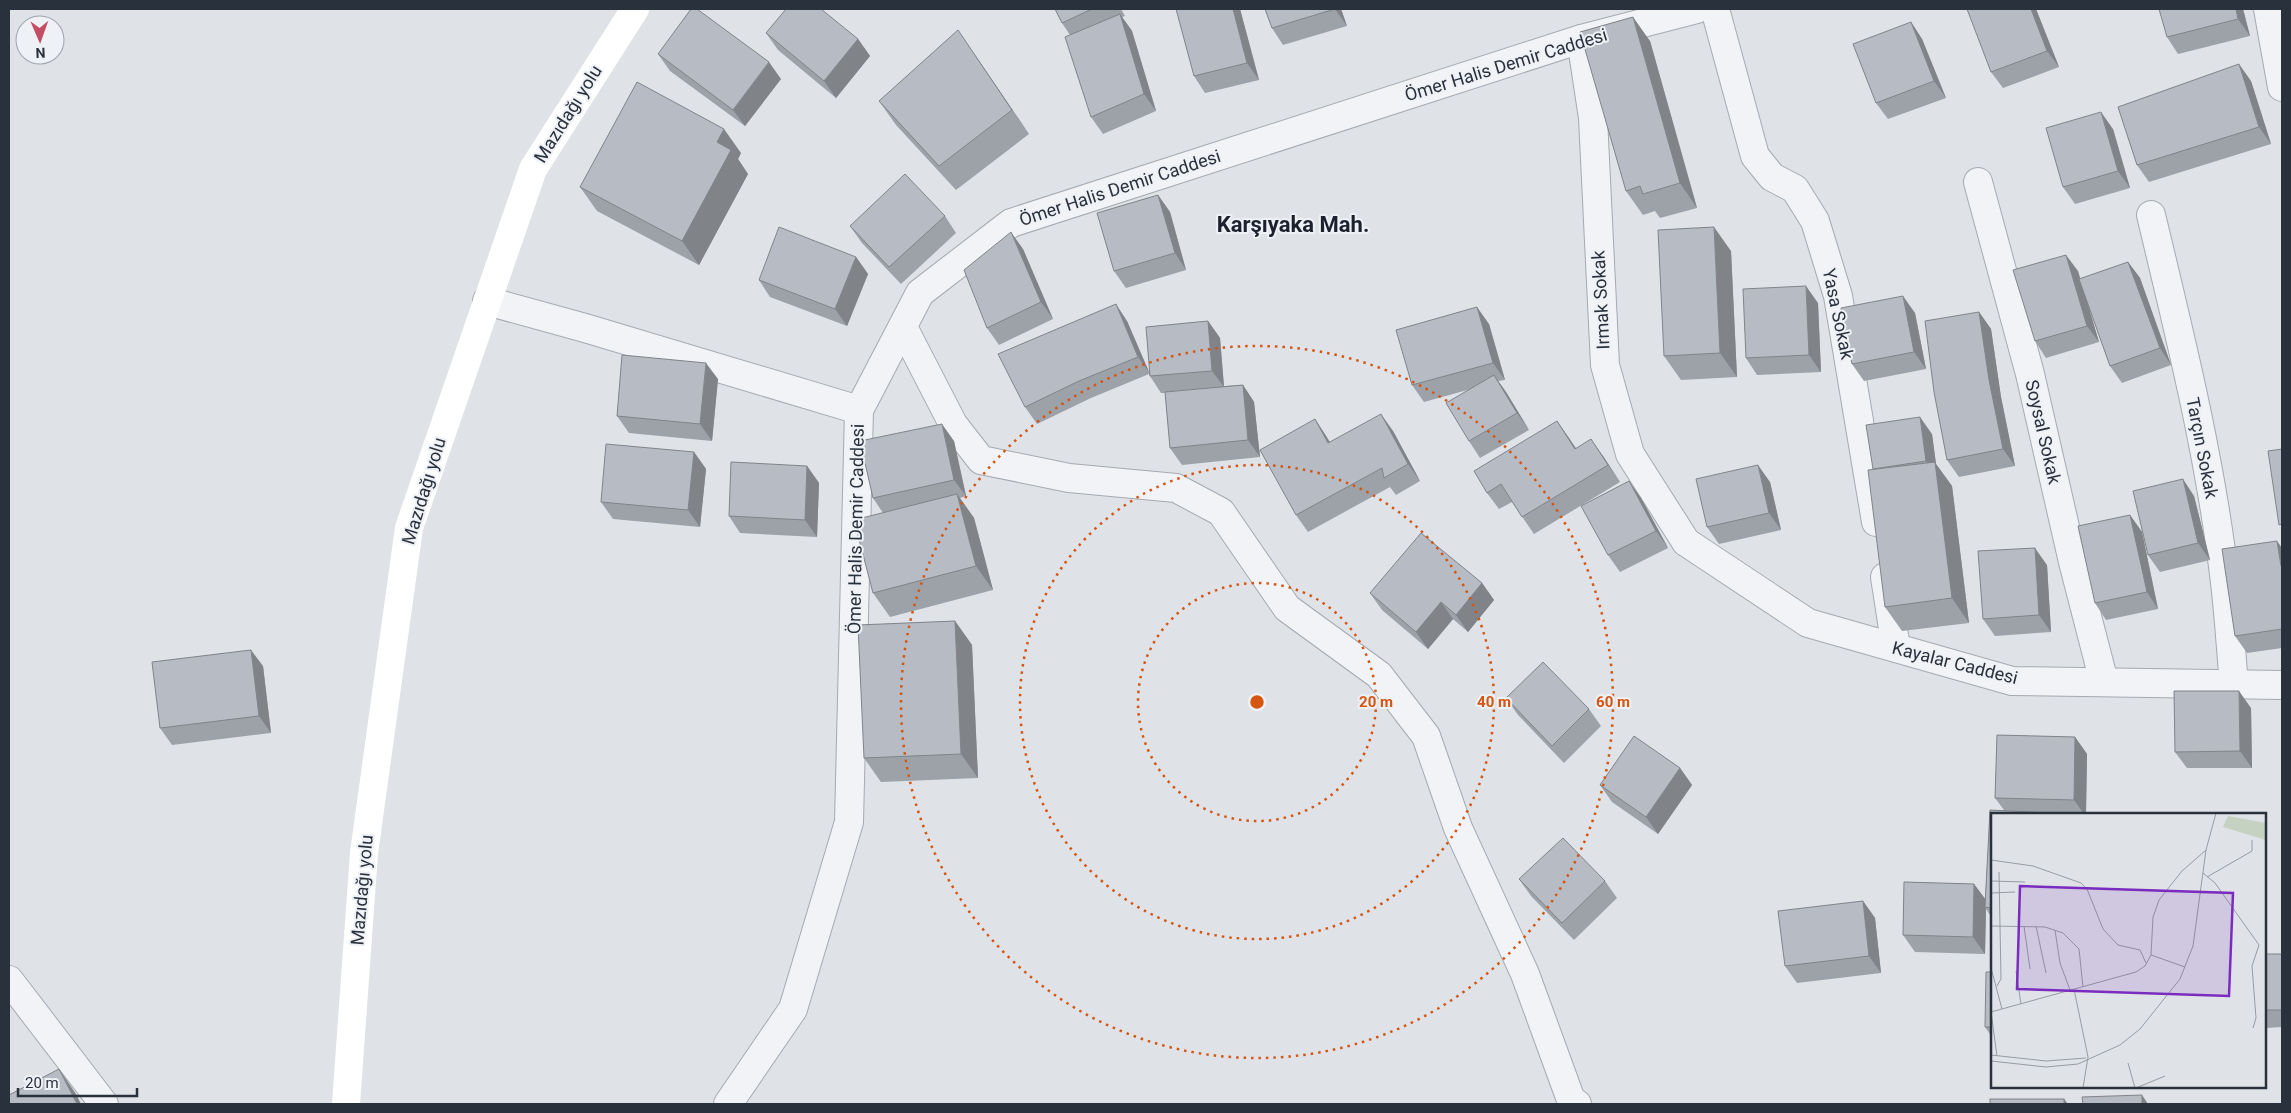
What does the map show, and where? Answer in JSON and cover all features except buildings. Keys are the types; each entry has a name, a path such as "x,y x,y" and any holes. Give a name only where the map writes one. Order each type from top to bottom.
{"main road":[{"name":"Mazıdağı yolu","path":"346,1104 364,853 409,528 533,170 635,9"}],"street":[{"name":"Yasa Sokak","path":"1715,9 1754,156 1772,178 1795,188 1815,221 1838,296 1896,648"},
{"path":"2268,9 2282,87"},
{"name":"Ömer Halis Demir Caddesi","path":"728,1104 793,1009 848,822 859,410 920,294 1011,222 1581,39 1682,11"},
{"name":"Irmak Sokak","path":"1581,39 1593,118 1604,365 1630,454 1686,542"},
{"name":"Soysal Sokak","path":"1978,182 2030,374 2073,562 2104,682"},
{"name":"Tarçın Sokak","path":"2152,215 2209,479 2225,582 2234,684"},
{"path":"487,301 585,328 859,410"},
{"path":"903,327 953,424 981,460 1069,478 1176,488 1221,512 1287,608 1379,675 1426,736 1458,828 1525,974 1572,1100 1577,1104"},
{"name":"Kayalar Caddesi","path":"1686,542 1808,623 2012,681 2282,685"},
{"path":"9,980 104,1104"}],"district":[{"name":"Karşıyaka Mah.","path":"1293,224"}]}
